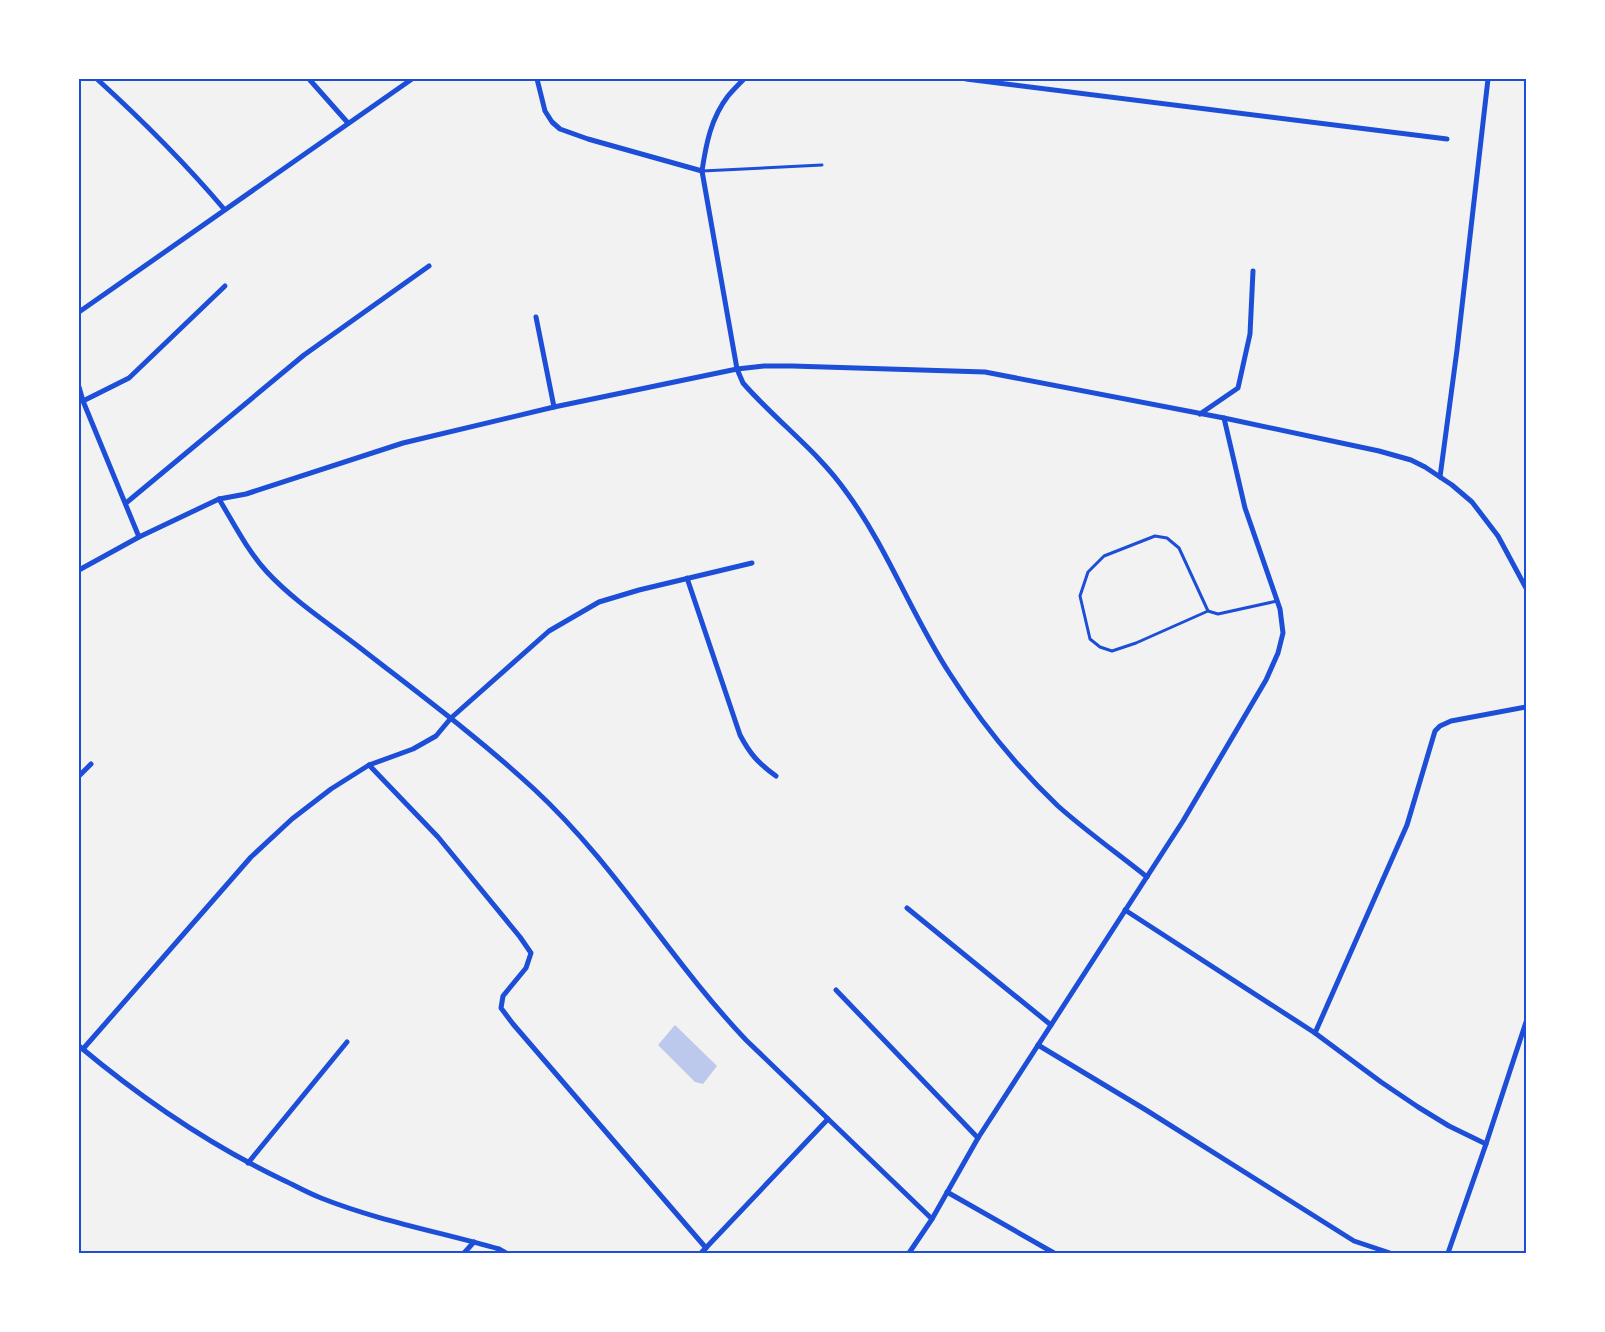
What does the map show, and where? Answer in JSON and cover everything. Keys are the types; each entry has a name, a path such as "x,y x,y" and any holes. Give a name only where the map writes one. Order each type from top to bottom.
{"street":[{"path":"97,79 160,139 224,209"},
{"path":"308,79 348,123"},
{"path":"79,312 412,79"},
{"path":"537,79 545,111 552,122 560,129 588,139 702,170"},
{"path":"744,79 728,96 716,116 708,138 702,170 737,368 743,382 821,461 847,493 873,535 950,675 987,727 1024,771 1058,806 1147,877"},
{"path":"966,79 1447,139"},
{"path":"1440,476 1457,350 1488,79"},
{"path":"126,503 304,354 429,266"},
{"path":"1200,415 1238,388 1250,334 1253,271"},
{"path":"83,401 129,378 225,286"},
{"path":"536,317 554,407"},
{"path":"79,570 139,537 219,499 246,494 403,443 554,407 737,368 792,366 985,372 1200,415 1224,418 1379,451 1411,460 1440,476 1472,502 1498,536 1526,588"},
{"path":"79,386 83,401 139,537"},
{"path":"909,1253 932,1219 978,1138 1183,821 1266,680 1278,653 1283,633 1280,608 1245,508 1224,418"},
{"path":"219,499 246,546 267,572 296,599 451,718 534,788 577,831 718,1011 932,1219"},
{"path":"506,1253 499,1249 474,1242 369,1215 328,1201 248,1163 198,1133 81,1047 251,857 292,819 331,789 369,765 428,742 436,736 451,718 549,631 599,602 687,578 752,563"},
{"path":"687,578 740,735 748,751 758,763 776,776"},
{"path":"1315,1033 1407,825 1435,731 1440,726 1451,721 1526,707"},
{"path":"79,776 91,764"},
{"path":"369,765 438,837 531,952 526,968 503,996 501,1008 706,1248"},
{"path":"907,908 1051,1025"},
{"path":"1126,910 1315,1033 1418,1108 1486,1144"},
{"path":"836,990 978,1138"},
{"path":"1448,1253 1524,1038 1526,1023"},
{"path":"248,1163 347,1042"},
{"path":"1038,1045 1146,1110 1354,1241 1390,1253"},
{"path":"701,1253 828,1120"},
{"path":"947,1192 1054,1253"},
{"path":"464,1253 474,1242"}],"lane":[{"path":"702,170 822,165"},
{"path":"1208,611 1136,643 1112,651 1100,647 1090,639 1080,596 1088,572 1104,556 1155,536 1167,538 1179,548 1203,605 1208,611 1218,614 1278,601"}],"building":[{"path":"675,1025 717,1066 703,1084 695,1082 658,1045"}]}
